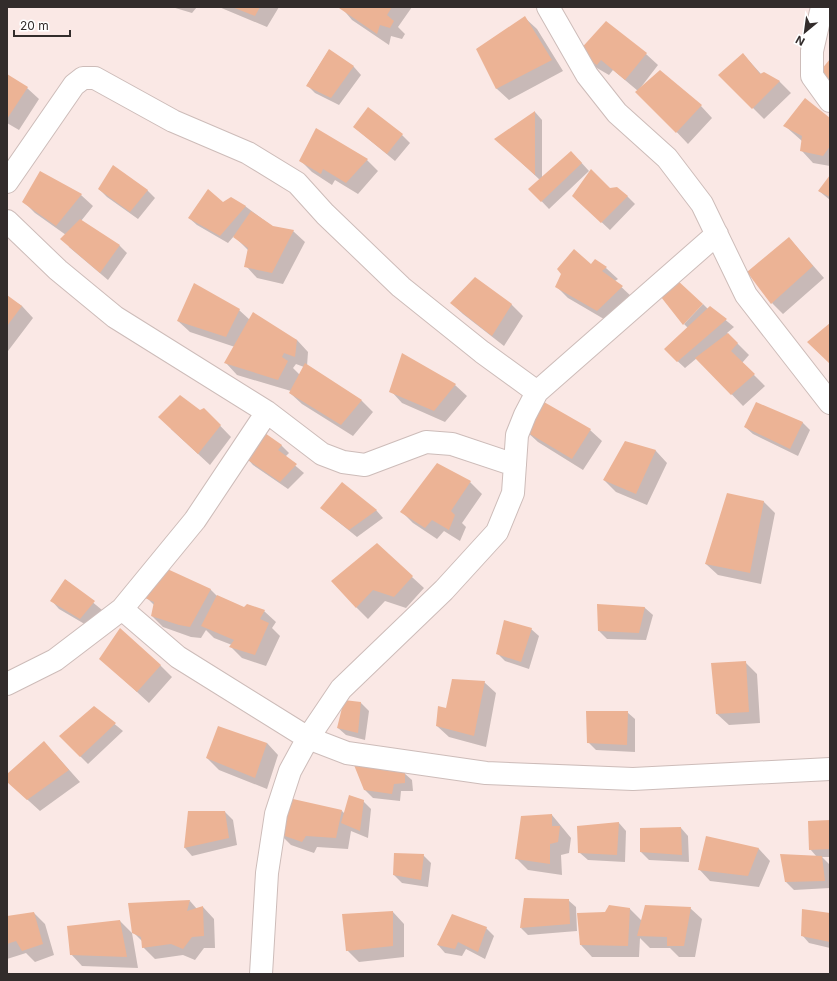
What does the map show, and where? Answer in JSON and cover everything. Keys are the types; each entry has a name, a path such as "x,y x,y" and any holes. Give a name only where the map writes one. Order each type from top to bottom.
{"street":[{"path":"548,7 587,74 617,113 666,158 702,204 746,295 830,403"},
{"path":"822,7 812,51 812,76 830,101"},
{"path":"7,182 74,85 83,78 95,78 173,121 248,152 297,183 325,214 401,287 482,352 538,392"},
{"path":"7,221 58,270 115,317 267,412 322,454 343,462 365,465 426,442 452,444 515,464"},
{"path":"261,974 267,873 276,814 290,771 308,738 342,690 384,646 444,590 497,532 513,493 517,435 538,392 716,234"},
{"path":"7,684 55,660 122,609 195,520 267,412"},
{"path":"122,609 178,657 308,738 347,753 486,773 634,779 830,769"}],"building":[{"path":"232,7 260,7 255,16"},
{"path":"392,7 387,15 394,21 390,28 380,25 377,34 339,8"},
{"path":"525,16 552,60 496,89 476,49"},
{"path":"606,21 647,53 625,80 601,60 597,65 577,53"},
{"path":"329,49 354,66 331,98 306,86"},
{"path":"743,53 760,74 764,72 780,81 752,109 718,75"},
{"path":"830,59 830,81 821,70"},
{"path":"660,70 702,105 676,133 635,92"},
{"path":"7,74 28,87 7,119"},
{"path":"805,98 830,118 830,146 823,156 800,151 802,136 783,126"},
{"path":"368,107 403,134 387,154 353,127"},
{"path":"535,111 535,175 494,139"},
{"path":"316,128 368,159 346,183 323,169 321,174 299,161"},
{"path":"571,151 582,163 541,202 528,189"},
{"path":"113,165 148,190 130,212 98,189"},
{"path":"591,169 610,188 617,187 628,196 601,223 572,196"},
{"path":"40,171 82,194 56,226 22,202"},
{"path":"830,175 830,197 818,191"},
{"path":"208,189 223,202 231,197 246,206 220,236 188,218"},
{"path":"251,211 273,226 294,230 272,273 244,267 248,248 233,237"},
{"path":"80,219 120,245 100,273 60,239"},
{"path":"789,237 813,266 771,304 747,272"},
{"path":"574,249 591,264 595,259 607,267 602,271 623,286 597,311 555,287 561,274 557,269"},
{"path":"475,277 512,304 492,336 450,303"},
{"path":"676,279 703,304 683,325 661,297"},
{"path":"194,283 240,309 226,337 177,321"},
{"path":"7,295 22,306 7,326"},
{"path":"710,306 727,319 677,362 664,349"},
{"path":"253,312 297,340 295,357 284,353 282,357 288,361 278,380 224,363"},
{"path":"830,323 830,364 807,342"},
{"path":"728,333 738,343 731,351 755,374 731,395 695,358"},
{"path":"402,353 456,384 434,411 389,392"},
{"path":"305,363 362,400 341,425 289,393"},
{"path":"180,395 200,410 204,408 221,425 198,454 158,417"},
{"path":"544,402 591,429 572,459 525,431"},
{"path":"756,402 803,422 790,449 744,427"},
{"path":"262,431 282,445 278,450 297,464 280,482 245,458"},
{"path":"625,441 656,450 636,494 603,480"},
{"path":"437,463 471,481 451,511 455,515 449,530 432,520 425,528 400,512"},
{"path":"342,482 377,510 349,530 320,508"},
{"path":"727,493 764,501 750,573 705,564"},
{"path":"377,543 413,576 394,597 373,590 356,608 331,581"},
{"path":"163,567 211,589 190,627 151,616 154,602 145,598"},
{"path":"65,579 95,601 80,619 50,601"},
{"path":"217,595 244,607 247,604 265,610 260,619 269,623 255,655 229,647 234,640 201,626"},
{"path":"597,604 645,607 639,633 598,631"},
{"path":"504,620 532,628 521,662 496,654"},
{"path":"120,628 161,665 137,692 99,659"},
{"path":"746,661 749,712 716,714 711,663"},
{"path":"452,679 485,681 474,736 436,726 438,706 446,708"},
{"path":"344,700 361,702 358,733 337,728"},
{"path":"94,706 116,723 80,757 59,736"},
{"path":"586,711 628,711 627,745 587,743"},
{"path":"218,726 267,743 255,778 206,758"},
{"path":"44,741 69,770 27,800 7,782 7,774"},
{"path":"354,765 405,772 405,783 394,784 392,794 364,790"},
{"path":"349,795 364,800 360,831 341,823"},
{"path":"293,799 342,810 336,838 306,836 302,842 279,834"},
{"path":"188,811 225,811 229,838 184,848"},
{"path":"552,814 552,826 560,826 558,842 550,844 550,864 515,859 521,816"},
{"path":"830,820 830,849 809,850 808,821"},
{"path":"619,822 617,855 578,853 577,826"},
{"path":"681,827 682,855 640,852 640,828"},
{"path":"706,836 759,848 748,876 698,870"},
{"path":"394,853 424,854 421,880 393,875"},
{"path":"780,854 822,856 825,881 785,882"},
{"path":"524,898 569,899 570,924 520,928"},
{"path":"190,900 187,911 203,906 204,936 192,937 183,949 171,944 142,948 141,937 132,933 128,903"},
{"path":"609,905 630,908 628,946 580,945 577,913 605,912"},
{"path":"645,905 691,907 684,946 667,946 667,937 637,936"},
{"path":"802,909 830,913 830,942 801,936"},
{"path":"393,911 393,946 346,951 342,914"},
{"path":"34,912 43,944 22,951 16,941 7,944 7,916"},
{"path":"452,914 487,927 478,952 458,942 455,949 437,945"},
{"path":"120,920 127,957 70,955 67,926"}]}
